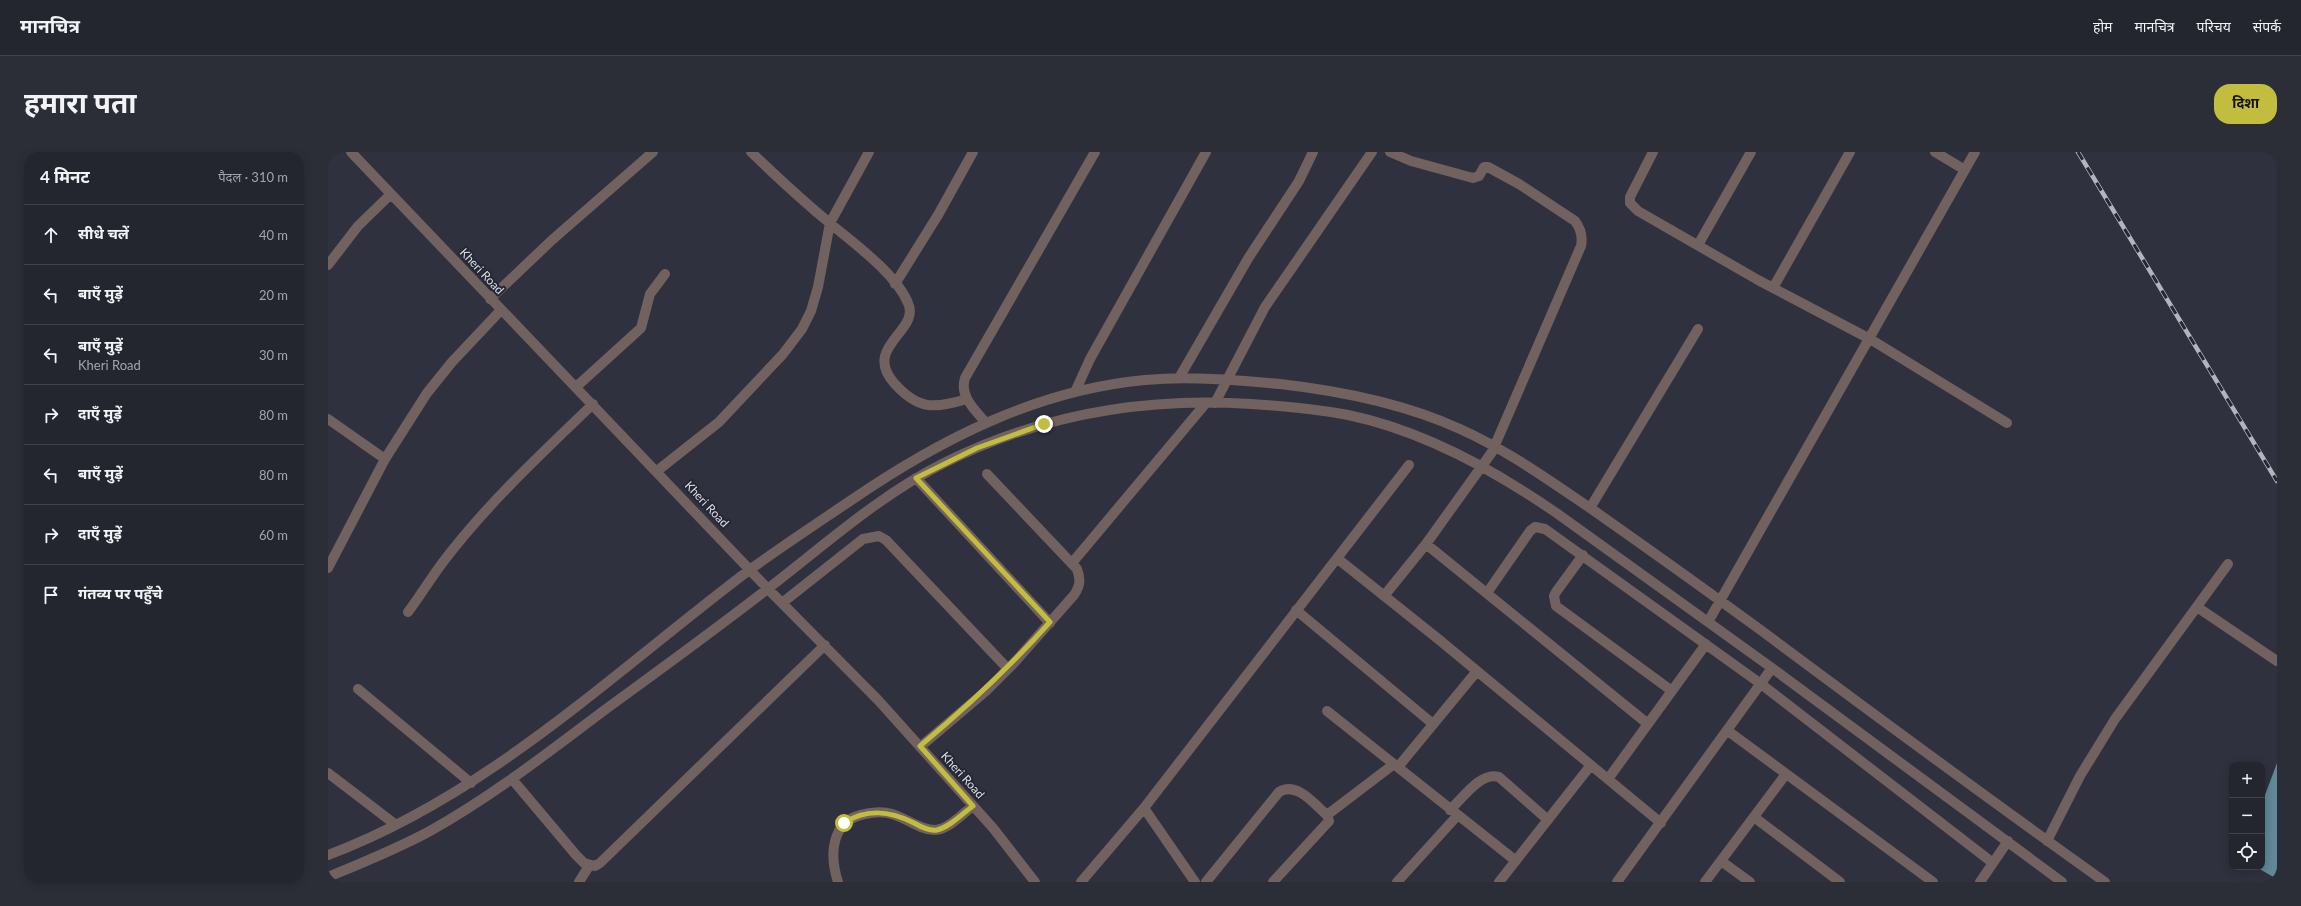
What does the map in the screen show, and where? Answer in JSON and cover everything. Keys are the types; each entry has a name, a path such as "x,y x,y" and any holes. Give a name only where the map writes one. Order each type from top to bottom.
{"street":[{"name":"Kheri Road","path":"351,152 490,299 593,404 920,746 973,806 1035,882"},
{"path":"490,299 552,240 653,152"},
{"path":"751,152 830,224 867,255 908,300 911,309 910,317 886,350 884,361 886,373 903,392 916,402 930,406 944,406 967,399"},
{"path":"657,471 718,422 783,354 802,329 811,311 818,288 830,224 869,152"},
{"path":"895,284 938,215 973,152"},
{"path":"986,423 967,399 963,390 965,378 1094,152"},
{"path":"1075,392 1090,359 1206,152"},
{"path":"1179,378 1249,257 1299,181 1313,152"},
{"path":"1072,563 1213,400 1225,383 1273,294 1372,152"},
{"path":"1384,596 1426,544 1489,456 1581,246 1582,238 1580,228 1575,221 1550,203 1488,167 1484,167 1479,176 1473,178 1411,161 1390,152"},
{"path":"1653,152 1631,192 1630,203 1638,211 1773,288 1870,339 2006,423"},
{"path":"1698,246 1751,152"},
{"path":"1773,288 1850,152"},
{"path":"1935,152 1965,170"},
{"path":"1715,611 1975,152"},
{"path":"328,265 358,226 391,194"},
{"path":"576,387 641,328 650,294 665,274"},
{"path":"328,568 385,459 427,393 452,362 501,310"},
{"path":"1590,508 1698,329"},
{"path":"328,855 396,825 471,783 544,732 753,572 902,466 986,423 1043,400 1075,392 1142,380 1179,378 1225,383 1327,389 1359,396 1428,416 1489,456 1590,508 1715,611 1772,668 2062,882"},
{"path":"328,877 426,833 512,779 766,586 848,525 916,478 977,448 1044,424 1119,408 1213,400 1311,409 1352,416 1420,439 1489,456 1520,487 1555,512 1715,611 1957,776 2105,882"},
{"path":"408,612 443,562 478,520 530,464 593,404"},
{"path":"328,419 385,459"},
{"path":"1081,882 1144,808 1296,610 1338,559 1409,465"},
{"path":"920,746 1008,669 1079,587 1080,578 1072,563 987,474"},
{"path":"916,478 1050,622"},
{"path":"1487,593 1530,530 1535,527 1545,528 1761,684 1993,863"},
{"path":"782,603 851,547 863,539 871,536 879,536 886,540 1008,669"},
{"path":"1426,544 1648,724"},
{"path":"1583,555 1556,592 1554,596 1556,606 1672,691"},
{"path":"1338,559 1477,671 1661,823"},
{"path":"2047,841 2070,795 2098,745 2228,564"},
{"path":"2197,608 2277,661"},
{"path":"1296,610 1433,724"},
{"path":"1608,779 1706,644"},
{"path":"579,882 589,866 600,863 824,645"},
{"path":"1617,882 1772,668"},
{"path":"1327,815 1396,766 1477,671"},
{"path":"358,689 471,783"},
{"path":"1327,711 1516,861"},
{"path":"1728,730 1933,882"},
{"path":"1500,882 1591,765"},
{"path":"328,773 396,825"},
{"path":"1705,882 1786,774"},
{"path":"1397,882 1483,778 1493,775 1499,777 1548,820"},
{"path":"512,779 572,851 589,866"},
{"path":"1206,882 1279,792 1285,788 1297,790 1327,815 1329,821 1273,882"},
{"path":"838,882 833,857 835,836 844,823 852,818 880,812 891,814 924,828 936,830 944,827 973,806"},
{"path":"1144,808 1195,882"},
{"path":"1754,817 1840,882"},
{"path":"1980,882 2008,841"},
{"path":"1721,861 1750,882"}],"water":[{"path":"2277,763 2277,879 2261,870 2265,870 2265,795"}],"railway":[{"path":"2078,152 2277,481"}],"route":[{"path":"844,823 861,814 880,812 891,814 928,829 936,830 944,827 973,806 920,746 986,691 1014,663 1050,622 916,478 947,461 977,448 1012,434 1044,424"}]}
